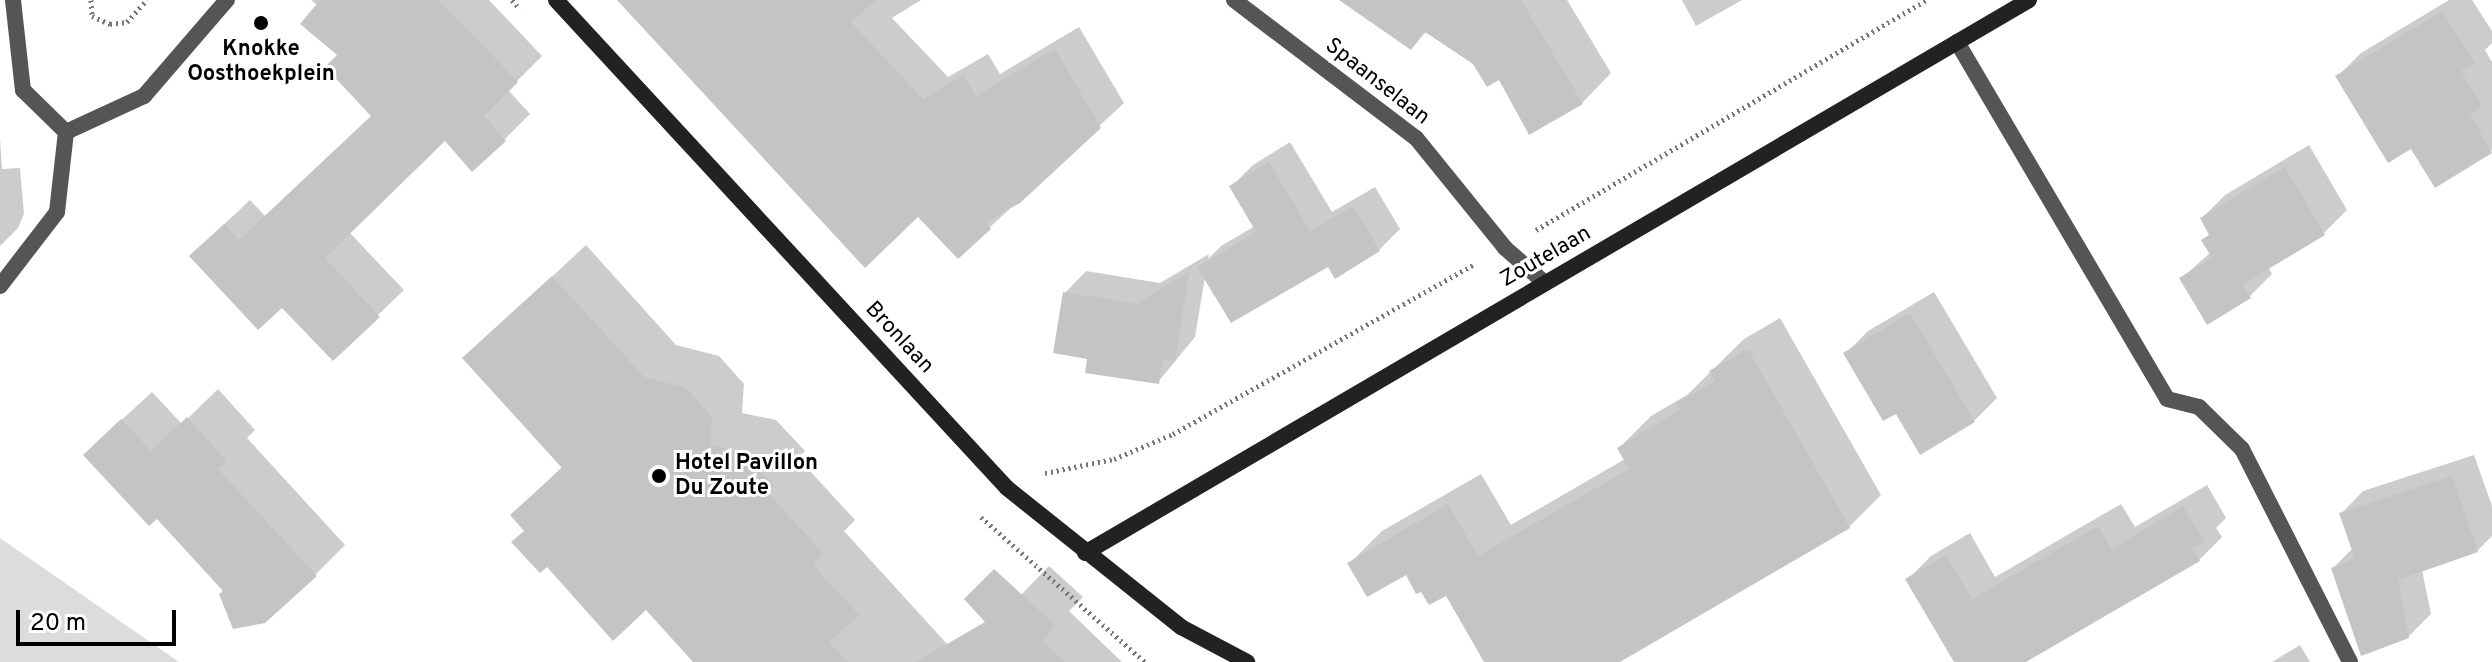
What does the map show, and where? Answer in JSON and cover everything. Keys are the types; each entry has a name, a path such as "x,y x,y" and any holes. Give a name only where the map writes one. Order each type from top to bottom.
{"street":[{"path":"13,0 23,90 66,132"},
{"path":"66,132 144,96 227,0"},
{"name":"Bronlaan","path":"556,0 1019,498 1181,627 1247,662"},
{"name":"Spaanselaan","path":"1234,0 1416,138 1505,248 1545,283"},
{"name":"Zoutelaan","path":"1085,553 2029,0"},
{"path":"1957,42 2167,399 2199,407 2242,449 2350,662"},
{"path":"0,286 57,212 66,132"}],"path":[{"path":"91,0 92,16 110,24 127,22 147,0"},
{"path":"1145,662 988,526 1047,472 1114,459 1173,434 1505,248 1927,0"}],"shaded area":[{"path":"0,538 179,662 0,662"}],"building":[{"path":"320,0 439,0 518,82 484,116 506,141 472,172 445,141 325,258 380,317 333,361 282,308 258,330 189,256 224,224 239,240 371,116 325,67 337,55 300,24"},
{"path":"617,0 876,0 851,22 923,99 964,75 976,96 1055,49 1101,128 1020,203 986,222 991,229 958,259 918,217 865,268"},
{"path":"1339,0 1521,0 1583,104 1529,135 1499,80 1487,87 1473,64 1425,32 1411,50"},
{"path":"2442,11 2475,63 2461,71 2482,106 2470,114 2492,153 2435,188 2411,149 2388,163 2335,76"},
{"path":"1269,162 1310,231 1353,206 1380,251 1335,279 1328,267 1231,323 1197,267 1256,232 1229,186"},
{"path":"2285,167 2325,235 2242,285 2251,298 2207,325 2179,278 2212,258 2201,240 2209,235 2200,218"},
{"path":"1189,272 1175,361 1163,359 1159,384 1085,373 1087,359 1053,353 1063,292 1137,304"},
{"name":"Hotel Pavillon Du Zoute","path":"552,276 644,377 686,388 712,417 710,445 743,452 774,485 767,492 824,554 813,565 859,615 829,642 848,662 693,662 646,610 613,641 547,567 540,573 511,542 524,531 510,515 562,468 462,358"},
{"path":"1910,313 1975,422 1920,455 1896,414 1883,421 1843,353"},
{"path":"1748,349 1850,528 1620,662 1484,662 1446,596 1429,605 1421,592 1416,594 1406,575 1367,597 1347,563 1448,504 1478,556 1629,469 1617,448 1680,410 1676,404 1715,381 1709,371"},
{"path":"187,417 227,461 218,469 317,576 265,623 233,629 219,594 223,591 157,519 149,526 83,455 121,419 151,451"},
{"path":"2452,476 2478,552 2398,580 2409,638 2361,656 2331,568 2355,559 2339,513"},
{"path":"2183,506 2205,542 2192,549 2200,561 2026,662 1954,662 1905,579 1946,555 1972,599 2098,526 2112,549"},
{"path":"994,569 1056,626 1042,641 1065,662 916,662 985,622 964,599"}],"place":[{"name":"Knokke Oosthoekplein","path":"261,23"},
{"name":"Hotel Pavillon Du Zoute","path":"659,476"}]}
